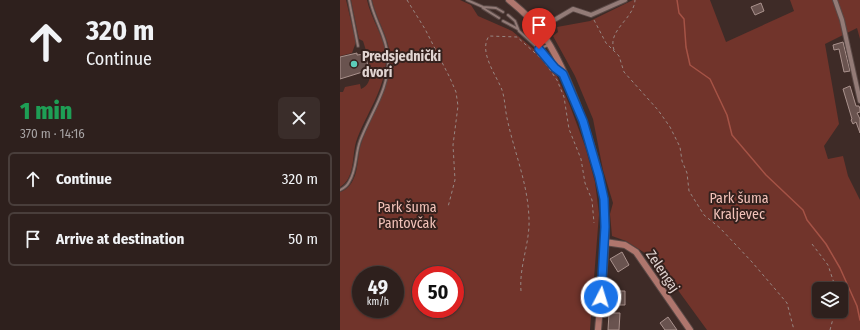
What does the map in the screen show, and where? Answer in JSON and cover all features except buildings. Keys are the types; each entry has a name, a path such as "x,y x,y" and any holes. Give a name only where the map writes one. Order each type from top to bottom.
{"main road":[{"path":"509,0 539,28 549,44 585,128 599,176 604,205 605,242 598,330"},
{"name":"Zelengaj","path":"605,242 625,245 636,252 690,330"}],"street":[{"path":"539,28 573,10 591,15 625,0"},
{"path":"835,0 844,26 860,101"}],"lane":[{"path":"349,0 358,46"},
{"path":"340,190 349,183 352,177 360,141 385,85 388,71 387,46 372,11 370,0"},
{"path":"467,0 483,7 499,18"},
{"path":"483,7 496,8 503,12"},
{"path":"508,15 515,21 518,28"},
{"path":"503,21 518,28 555,68 563,74"},
{"path":"539,49 549,44"}],"path":[{"path":"407,0 429,36 456,92 458,106 453,145 455,180 448,207"},
{"path":"614,51 614,34 627,16 634,0"},
{"path":"591,15 606,43 619,56 624,72 658,110 670,127 680,147 682,160 687,173 689,191 696,203 704,215 720,228 742,251 787,303 794,330"},
{"path":"521,292 520,275 529,222 528,200 525,180 512,143 502,91 487,54 486,45 489,36 517,37 543,60 557,80 564,97 570,129 581,160 585,183 592,200 594,223"},
{"path":"812,244 828,265 834,282"},
{"path":"830,330 833,318"}],"green space":[{"path":"340,0 346,0 356,42 352,53 340,56"},
{"path":"351,0 367,0 385,48 386,55 380,89 356,142 351,173 345,183 340,187 340,92 343,92 345,87 360,84 361,89 369,80 370,74 369,60 363,41 359,39"},
{"name":"Park šuma Pantovčak","path":"372,0 460,0 471,5 478,16 512,31 536,51 556,74 585,146 595,182 599,214 590,330 340,330 340,192 349,186 355,176 360,146 384,91 390,58 385,36"},
{"name":"Park šuma Kraljevec","path":"633,0 710,0 726,42 794,11 790,0 860,0 860,39 857,28 825,44 839,124 824,146 828,159 843,156 848,176 860,200 860,330 707,330 656,260 626,241 612,236 610,214 613,203 603,170 593,119 575,76 553,36 558,32 557,27 590,21"}],"waterway":[{"path":"677,0 679,13 684,19 686,47 690,65 710,79 727,115 732,135 766,175 803,210 807,220 826,244 840,268 857,306 860,320"}],"place":[{"name":"Predsjednički dvori","path":"354,64"}],"route":[{"path":"539,49 555,68 563,74 583,121 599,176 605,212 605,242 601,297"}]}
